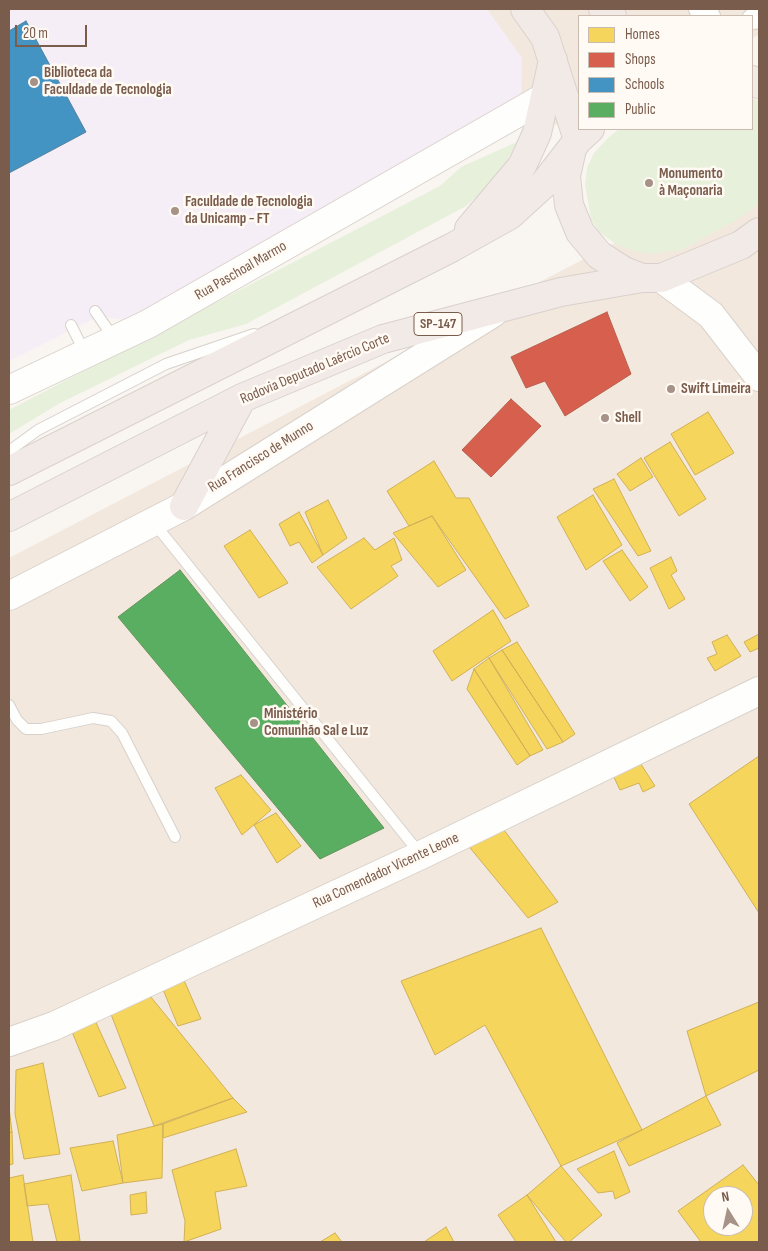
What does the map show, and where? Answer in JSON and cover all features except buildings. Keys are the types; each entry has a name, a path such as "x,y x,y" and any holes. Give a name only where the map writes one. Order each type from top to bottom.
{"highway":[{"path":"524,9 545,37 580,139 566,176 569,206 580,232 599,255 624,271 652,278"},
{"path":"451,248 492,205 522,166 536,133 553,60"},
{"path":"9,471 451,248 510,215 544,184 580,139"},
{"name":"SP-147","path":"652,278 741,245 759,232"},
{"name":"Rodovia Deputado Laércio Corte","path":"9,517 242,398 383,339 505,305 561,292 652,278"},
{"path":"184,506 242,398"}],"street":[{"name":"Rua Paschoal Marmo","path":"9,390 148,324 545,97"},
{"path":"652,278 711,315 759,377"},
{"name":"Rua Francisco de Munno","path":"9,596 184,506 505,305"},
{"name":"Rua Comendador Vicente Leone","path":"9,1042 54,1026 421,855 759,691"}],"lane":[{"path":"9,451 38,430 166,364 331,308"},
{"path":"95,311 115,341"},
{"path":"71,325 86,355"},
{"path":"152,522 421,855"},
{"path":"9,705 17,720 26,730 41,729 93,718 110,721 122,733 175,838"}],"shaded area":[{"name":"Faculdade de Tecnologia da Unicamp - FT","path":"9,9 487,9 522,58 521,106 148,324 99,316 9,361"},
{"path":"474,9 759,9 759,35 753,38 753,15 578,15 578,114 537,133"},
{"path":"759,178 759,1242 9,1242 9,558 680,209"}],"green space":[{"path":"753,98 759,101 759,204 733,222 681,250 650,254 634,251 616,244 599,232 591,219 585,185 587,168 594,153 618,130 753,130"},
{"path":"517,142 498,178 466,206 246,324 189,340 60,403 9,434 9,410 440,186 461,167"}],"place":[{"name":"Biblioteca da Faculdade de Tecnologia","path":"34,82"},
{"name":"Monumento à Maçonaria","path":"649,183"},
{"name":"Faculdade de Tecnologia da Unicamp - FT","path":"175,211"},
{"name":"Swift Limeira","path":"671,389"},
{"name":"Shell","path":"605,418"},
{"name":"Ministério Comunhão Sal e Luz","path":"254,723"}]}
